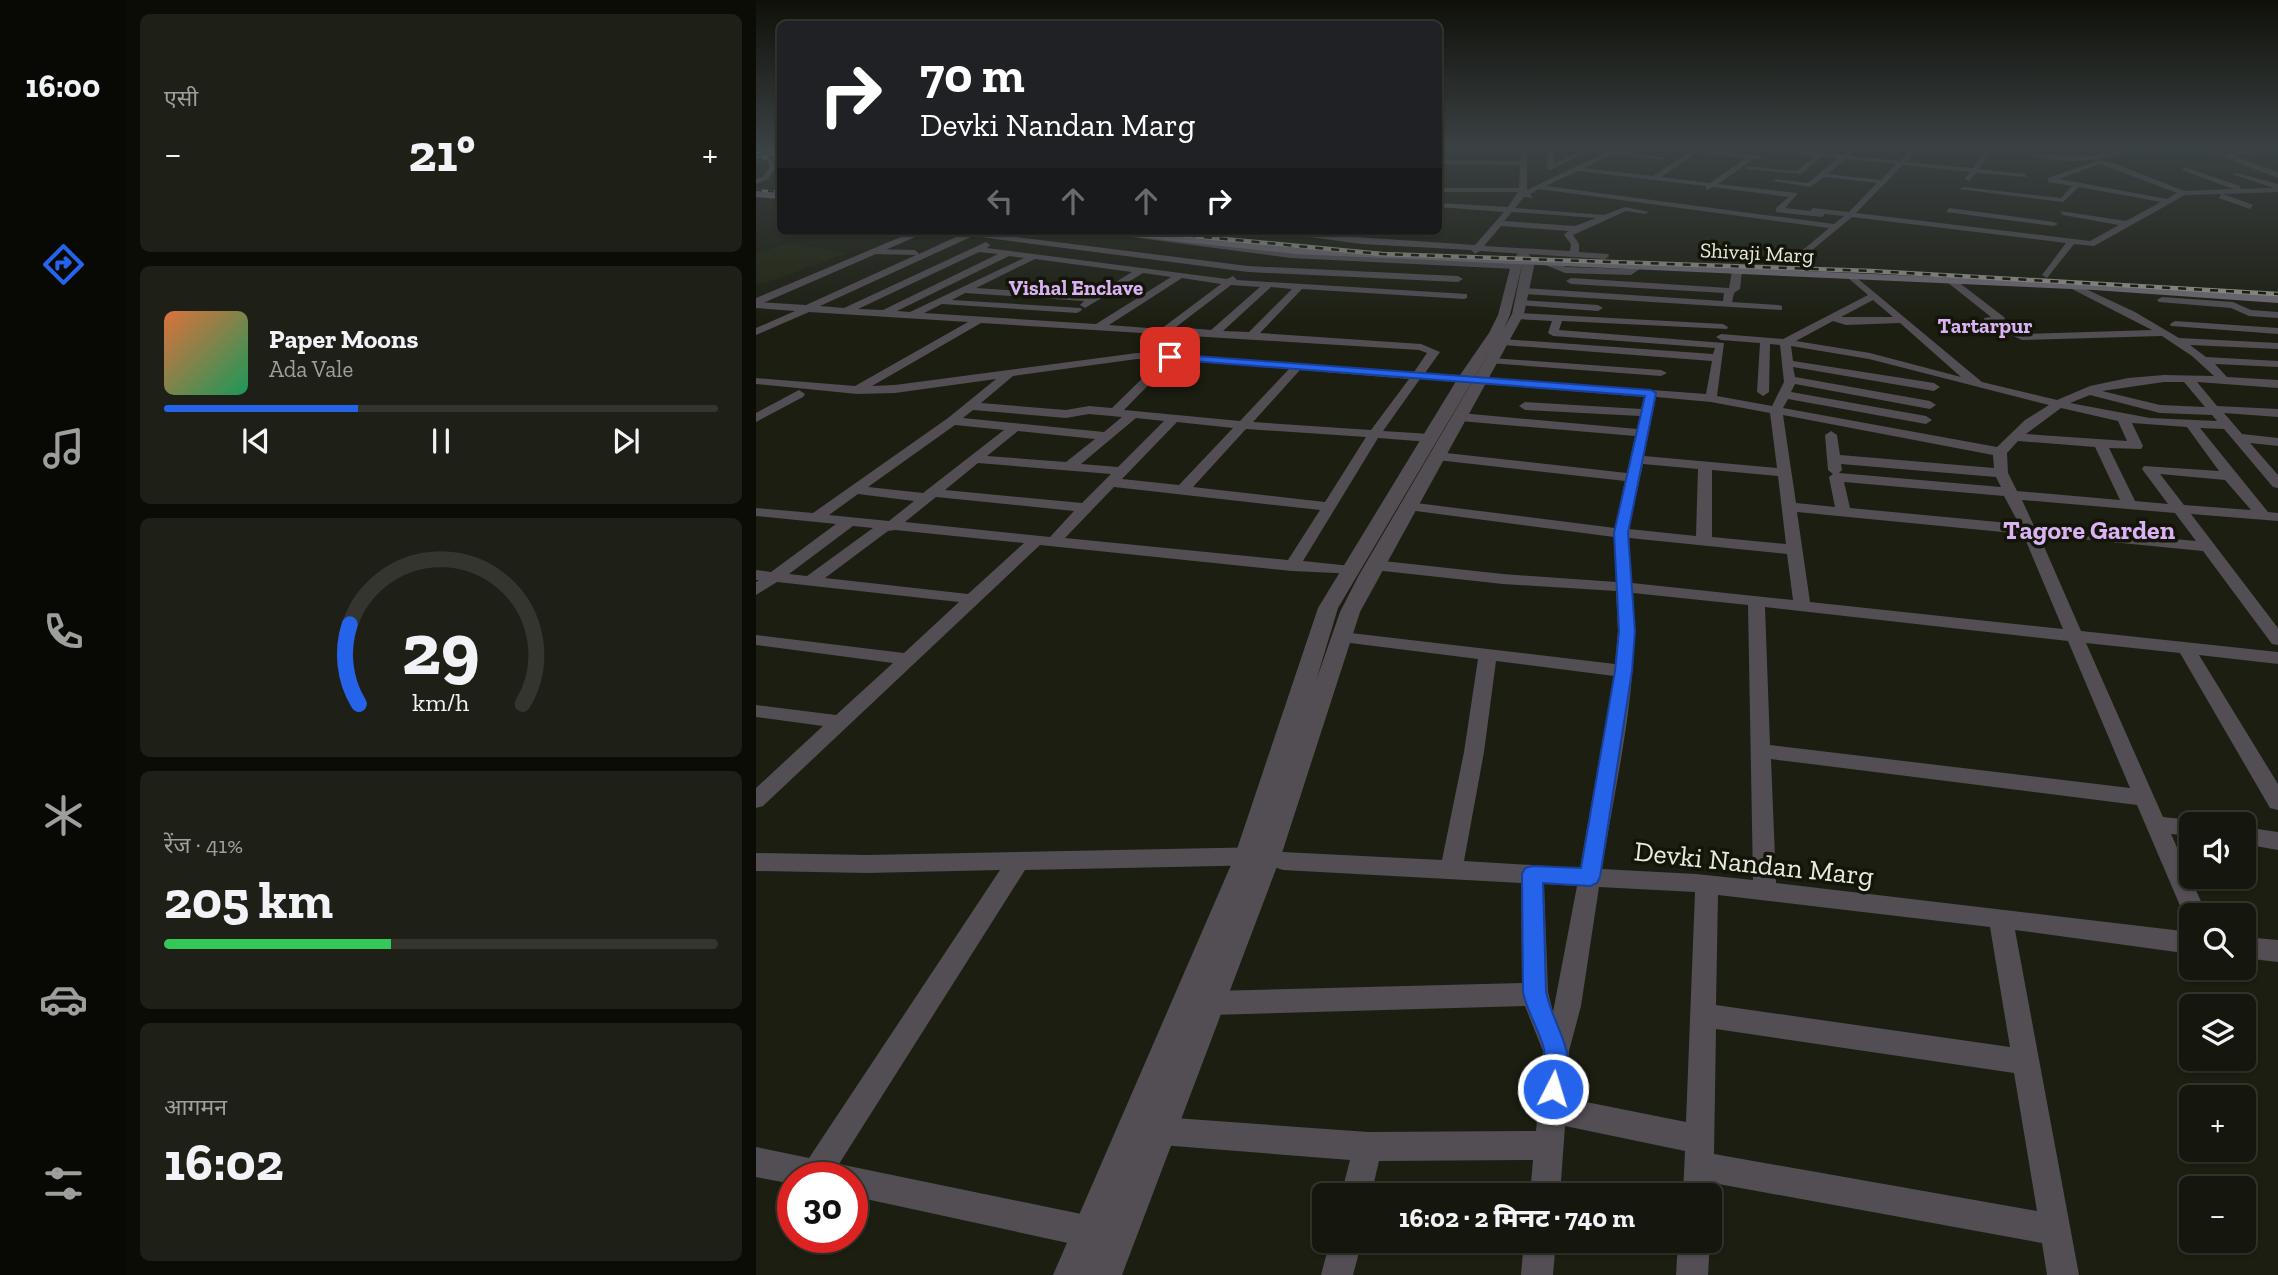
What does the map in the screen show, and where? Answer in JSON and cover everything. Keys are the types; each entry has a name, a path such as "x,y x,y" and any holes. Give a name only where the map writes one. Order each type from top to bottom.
{"main road":[{"name":"Shivaji Marg","path":"1142,235 1272,251 1526,259 2278,299"},
{"name":"Shivaji Marg","path":"1245,235 1477,249 1526,259 1605,256 1800,262 2278,288"}],"street":[{"path":"1456,206 1608,216"},
{"path":"1477,249 1513,206"},
{"path":"1604,206 1650,213"},
{"path":"1703,206 1837,227"},
{"path":"1760,206 1759,213 1796,222"},
{"path":"1783,206 1779,210 1851,217"},
{"path":"1800,262 1861,206"},
{"path":"1800,262 1861,206"},
{"path":"1935,231 1951,206"},
{"path":"2148,206 2154,209"},
{"path":"1813,210 1935,231 2091,244 2158,206"},
{"path":"1574,253 1575,244 1568,235 1625,209"},
{"path":"1949,210 2054,223"},
{"path":"2063,213 2128,224"},
{"path":"1715,221 1747,215"},
{"path":"1499,223 1577,229"},
{"path":"756,296 903,235"},
{"path":"756,304 851,257 914,235"},
{"path":"756,332 968,235"},
{"path":"984,235 1248,269 1458,279"},
{"path":"1126,235 1272,251"},
{"path":"1298,235 1356,243 1377,235"},
{"path":"843,312 1002,238"},
{"path":"2047,275 2071,242"},
{"path":"978,249 1230,282 1464,296"},
{"path":"874,251 915,253"},
{"path":"1153,341 1272,251"},
{"path":"1087,263 1112,252"},
{"path":"883,314 1008,253"},
{"path":"1526,259 1574,253 1605,256"},
{"path":"911,316 1035,256"},
{"path":"1526,259 1556,268 1575,270 1631,272 1639,267"},
{"path":"1072,1275 1258,857 1342,637 1363,568 1520,303 1526,259"},
{"path":"1103,1275 1211,1003 1258,857 1328,608 1363,568 1408,506 1434,447 1460,417 1485,365 1526,259"},
{"path":"1651,285 1655,267"},
{"path":"1053,325 1142,270"},
{"path":"1566,293 1575,270"},
{"path":"1571,281 1728,290 1735,289 1732,270"},
{"path":"1098,328 1181,275"},
{"path":"1851,276 1978,385"},
{"path":"1950,281 2000,319 1988,320 2022,337 2161,333"},
{"path":"1214,333 1269,284"},
{"path":"1251,336 1300,286"},
{"path":"2073,286 2114,305 2175,341 2205,360 2224,380"},
{"path":"965,290 1094,299"},
{"path":"1711,398 1728,290"},
{"path":"1520,303 1566,293 1778,308"},
{"path":"1785,342 1874,296"},
{"path":"1685,319 1688,301"},
{"path":"941,302 1077,310"},
{"path":"1520,303 1558,318 1685,319"},
{"path":"1520,303 1685,319 1722,336"},
{"path":"756,304 1098,328 1153,341 1170,357 1417,376 1485,365 1549,345 1718,358"},
{"path":"2164,310 2230,305 2249,313 2278,315"},
{"path":"2164,310 2278,331"},
{"path":"2164,310 2195,342"},
{"path":"1549,345 1558,318"},
{"path":"1832,318 1846,322 1902,320"},
{"path":"857,390 979,320"},
{"path":"1553,332 1722,336 1785,342 1876,357 1933,391"},
{"path":"756,382 857,390 895,389 1009,374 1153,341 1214,333 1432,350 1434,352 1374,435 1292,566"},
{"path":"1763,392 1765,341"},
{"path":"2175,341 2278,346"},
{"path":"1785,342 1788,373 1786,395 1776,410 1802,606"},
{"path":"1546,1183 1556,1051 1568,1006 1623,671 1627,631 1621,533 1646,413 1666,354"},
{"path":"1114,413 1170,357"},
{"path":"2205,360 2278,364"},
{"path":"1485,365 1661,373"},
{"path":"1485,365 1534,384 1711,398 2000,452"},
{"path":"1182,490 1297,366"},
{"path":"1788,373 1933,391 1978,385 2123,418 2227,425"},
{"path":"1788,373 1933,391"},
{"path":"814,519 952,421 1009,374"},
{"path":"2187,378 2243,443 2273,472 2278,484"},
{"path":"2190,903 2029,530 2001,473 2000,452 2013,437 2056,404 2089,391 2134,379 2187,378 2258,382 2276,395"},
{"path":"1516,422 1534,384"},
{"path":"1921,438 1933,391"},
{"path":"2089,391 2160,408 2278,413"},
{"path":"756,418 799,394"},
{"path":"1786,395 1926,420"},
{"path":"1525,405 1646,413"},
{"path":"970,406 1066,414 1089,410 1374,435 1633,478"},
{"path":"2208,446 2243,443 2277,434 2257,412"},
{"path":"1069,467 1132,415"},
{"path":"1460,417 1642,433"},
{"path":"2013,437 2136,446 2123,418"},
{"path":"758,795 972,599 1085,508 1173,419"},
{"path":"952,421 1107,436"},
{"path":"2191,424 2231,476 2271,516"},
{"path":"812,580 931,496 1015,427"},
{"path":"1831,435 1843,512"},
{"path":"2101,445 2130,505"},
{"path":"974,459 1122,471"},
{"path":"1637,459 1785,473"},
{"path":"1835,459 2001,473"},
{"path":"1704,541 1705,466"},
{"path":"2231,476 2149,469 2278,640"},
{"path":"1836,477 2271,516"},
{"path":"1111,482 1328,507"},
{"path":"858,490 1085,508"},
{"path":"1408,506 1621,533 1795,550"},
{"path":"1789,507 2208,547"},
{"path":"756,512 1292,566 1363,568 1624,587 2278,658"},
{"path":"756,590 848,523"},
{"path":"756,575 972,599"},
{"path":"1756,601 1765,892"},
{"path":"1342,637 1623,671"},
{"path":"756,639 907,659"},
{"path":"2185,648 2278,802"},
{"path":"1451,870 1474,752 1488,654"},
{"path":"756,712 840,722"},
{"path":"1760,751 2144,797"},
{"path":"2155,824 2179,827"},
{"path":"2256,838 2278,841"},
{"name":"Devki Nandan Marg","path":"756,862 867,864 1258,857 1283,861 1707,884 2179,941"},
{"path":"835,1162 1018,862"},
{"path":"1532,874 1535,992 1538,1007 1556,1051"},
{"path":"1698,1167 1707,884"},
{"path":"2001,919 2063,1275"},
{"path":"2256,949 2278,951"},
{"path":"1211,1003 1518,996 1535,992"},
{"path":"1702,1015 2026,1062"},
{"path":"1551,1109 1698,1167 2056,1230"},
{"path":"1161,1131 1368,1147 1550,1145"},
{"path":"1359,1183 1368,1147"},
{"path":"756,1162 777,1166"},
{"path":"868,1184 1091,1231"},
{"path":"1337,1275 1343,1253"},
{"path":"1537,1275 1539,1253"},
{"path":"1692,1275 1693,1253"}],"shaded area":[{"path":"788,243 847,253 763,284 756,283 756,254"}],"railway":[{"path":"1182,235 1382,254 1871,271 2278,294"}],"district":[{"name":"Vishal Enclave","path":"1076,288"},
{"name":"Tartarpur","path":"1985,326"},
{"name":"Tagore Garden","path":"2089,530"}],"route":[{"path":"1170,357 1651,393 1621,533 1627,631 1590,877 1532,874 1535,992 1538,1007 1556,1051 1553,1089"}]}
